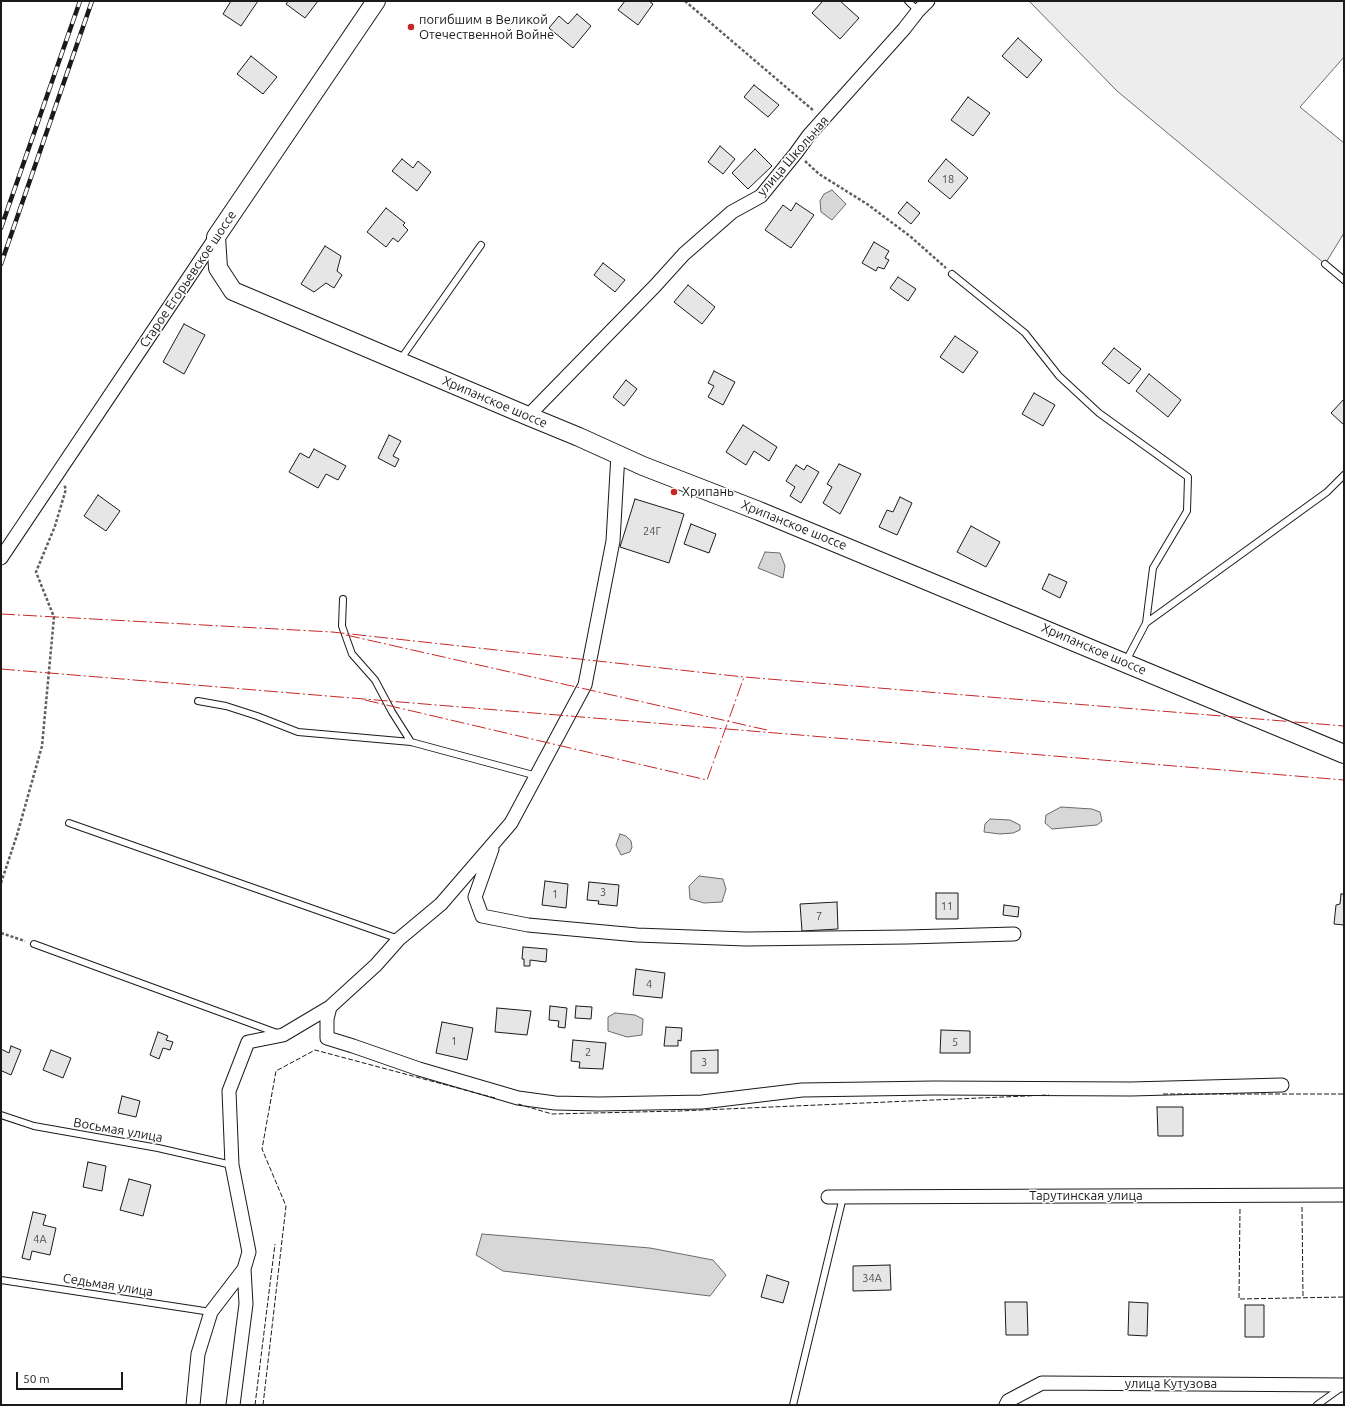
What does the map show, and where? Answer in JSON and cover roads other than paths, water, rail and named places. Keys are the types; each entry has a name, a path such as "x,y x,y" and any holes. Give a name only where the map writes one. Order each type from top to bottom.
{"main road":[{"name":"Старое Егорьевское шоссе","path":"216,237 376,1"},
{"name":"Хрипанское шоссе","path":"216,237 218,268 233,291 618,454 643,466 760,510 1344,754"}],"street":[{"name":"улица Школьная","path":"528,416 655,286 684,254 732,212 761,196 809,135 928,1"},
{"name":"Старое Егорьевское шоссе","path":"1,558 216,237"},
{"path":"233,1405 246,1304 244,1269 249,1252 232,1165 228,1091 248,1042 283,1035 330,1007 376,965 399,939 441,904 511,823 585,685 613,541 618,454"},
{"path":"495,842 475,897 482,916 528,925 637,935 746,939 907,938 1014,934"},
{"path":"330,1007 327,1019 327,1038 419,1069 518,1098 555,1104 702,1102 810,1090 934,1088 1131,1089 1282,1085"},
{"name":"Тарутинская улица","path":"828,1197 1344,1196"},
{"path":"193,1405 198,1354 211,1312 244,1269"},
{"name":"улица Кутузова","path":"1006,1405 1008,1400 1042,1383 1344,1385"}],"lane":[{"path":"908,1 918,11"},
{"path":"399,362 481,246"},
{"path":"1325,264 1344,280"},
{"path":"952,274 1025,333 1059,376 1099,413 1188,477 1187,511 1153,568 1146,624 1125,663"},
{"path":"1146,624 1321,496 1344,475"},
{"path":"343,599 342,626 352,654 375,680 392,712 411,742"},
{"path":"198,701 226,706 298,732 411,742 537,776"},
{"path":"69,823 399,939"},
{"path":"34,944 283,1035"},
{"name":"Восьмая улица","path":"1,1115 34,1126 158,1148 232,1165"},
{"path":"793,1405 843,1196"},
{"name":"Седьмая улица","path":"1,1280 211,1312"},
{"path":"1317,1405 1344,1385"}],"railway":[{"path":"1,228 80,1"},
{"path":"1,264 92,1"}],"place":[{"name":"погибшим в Великой Отечественной Войне","path":"411,27"},
{"name":"Хрипань","path":"674,492"}]}
